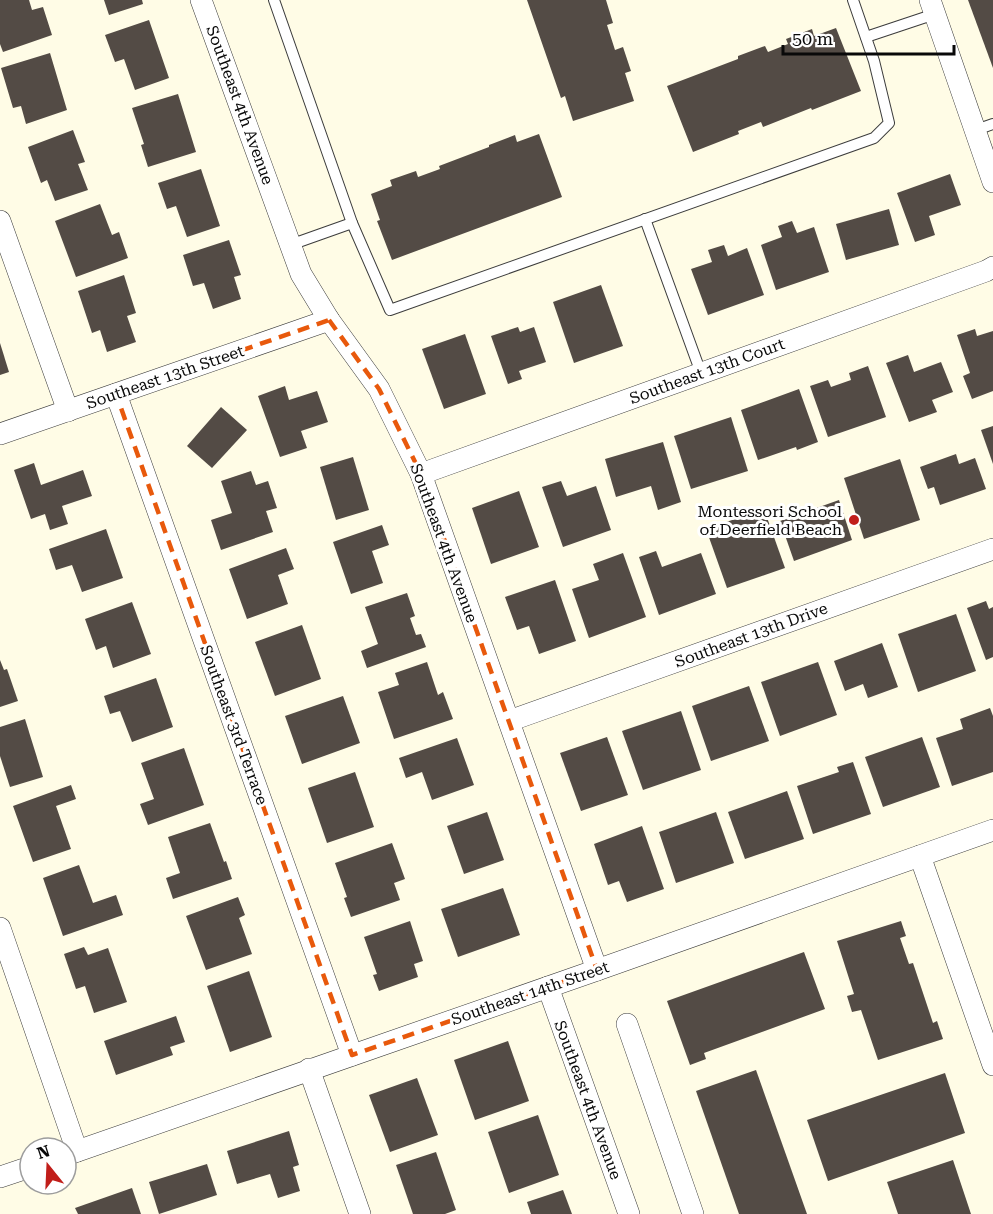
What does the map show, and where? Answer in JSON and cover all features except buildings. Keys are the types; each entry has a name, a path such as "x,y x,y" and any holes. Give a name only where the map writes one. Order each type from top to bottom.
{"street":[{"name":"Southeast 4th Avenue","path":"201,0 301,274 329,320 379,389 421,474 597,970"},
{"path":"932,7 984,127 993,182"},
{"path":"0,221 68,411"},
{"name":"Southeast 13th Court","path":"421,474 993,267"},
{"name":"Southeast 13th Street","path":"0,434 329,320"},
{"name":"Southeast 3rd Terrace","path":"116,394 352,1056"},
{"name":"Southeast 13th Drive","path":"509,721 993,549"},
{"name":"Southeast 14th Street","path":"78,1151 993,830"},
{"path":"920,856 993,1065"},
{"path":"0,928 67,1136"},
{"name":"Southeast 4th Avenue","path":"548,987 629,1214"},
{"path":"627,1024 693,1214"},
{"path":"309,1070 360,1214"},
{"path":"0,1177 18,1171"}],"lane":[{"path":"274,0 352,223 390,310 874,138 889,123 874,61 853,0"},
{"path":"866,37 932,7"},
{"path":"645,219 701,373"},
{"path":"290,245 352,223"}],"highlighted area":[{"path":"329,320 379,389 421,474 597,970 352,1055 116,394"}],"place":[{"name":"Montessori School of Deerfield Beach","path":"854,520"}]}
